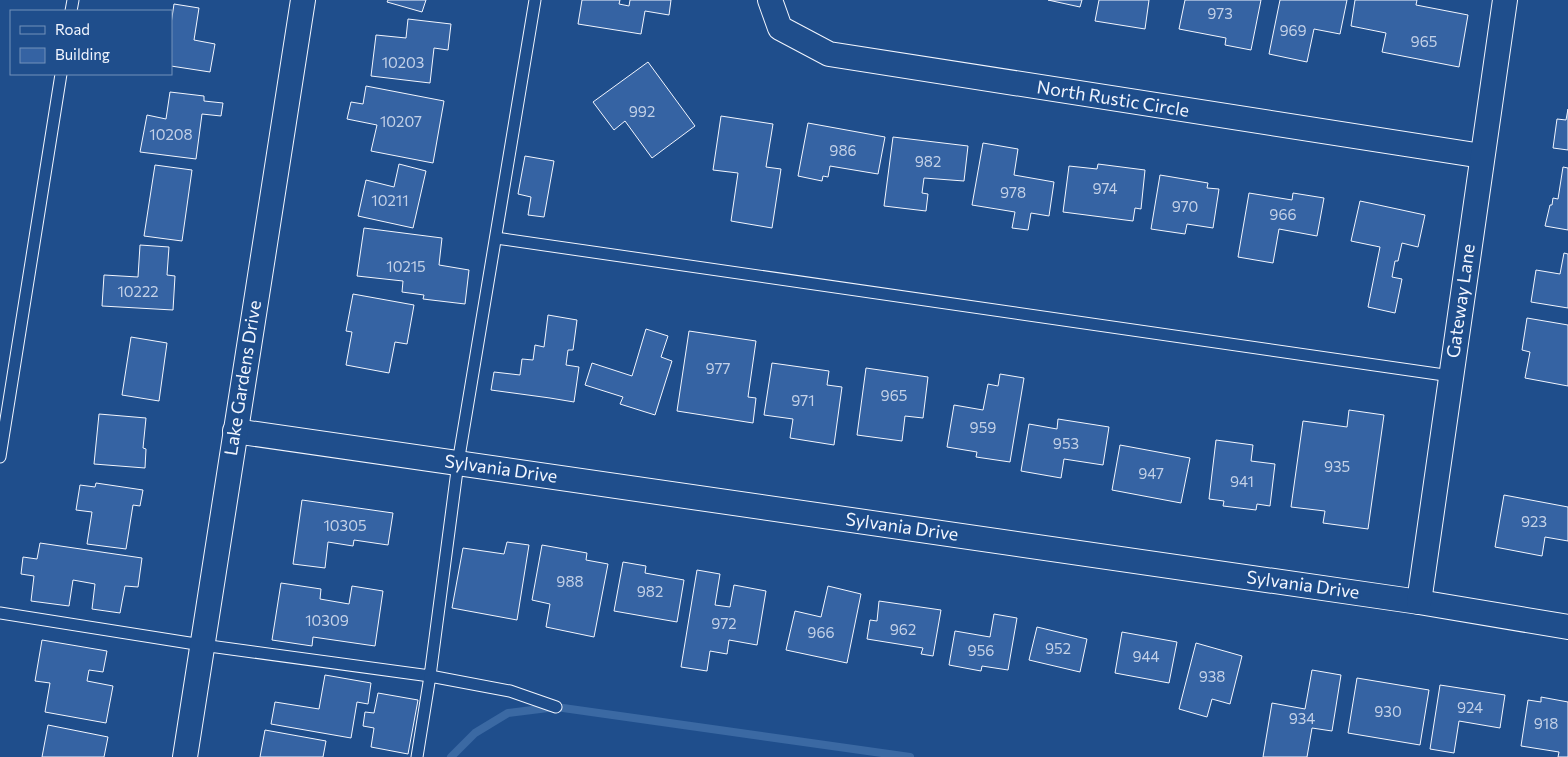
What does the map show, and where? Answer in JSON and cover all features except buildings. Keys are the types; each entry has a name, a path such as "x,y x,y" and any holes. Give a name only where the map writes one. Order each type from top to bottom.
{"street":[{"name":"Lake Gardens Drive","path":"184,757 303,0"},
{"name":"North Rustic Circle","path":"770,0 780,28 829,54 1482,156"},
{"name":"Gateway Lane","path":"1419,602 1505,0"},
{"name":"Sylvania Drive","path":"235,431 1419,602 1568,627"}],"lane":[{"path":"417,757 430,676 458,463 535,0"},
{"path":"0,457 61,75"},
{"path":"496,238 1451,376"},
{"path":"0,613 202,645 430,676 510,691 556,707"}],"waterway":[{"path":"451,757 475,733 508,713 556,707 910,757"}]}
